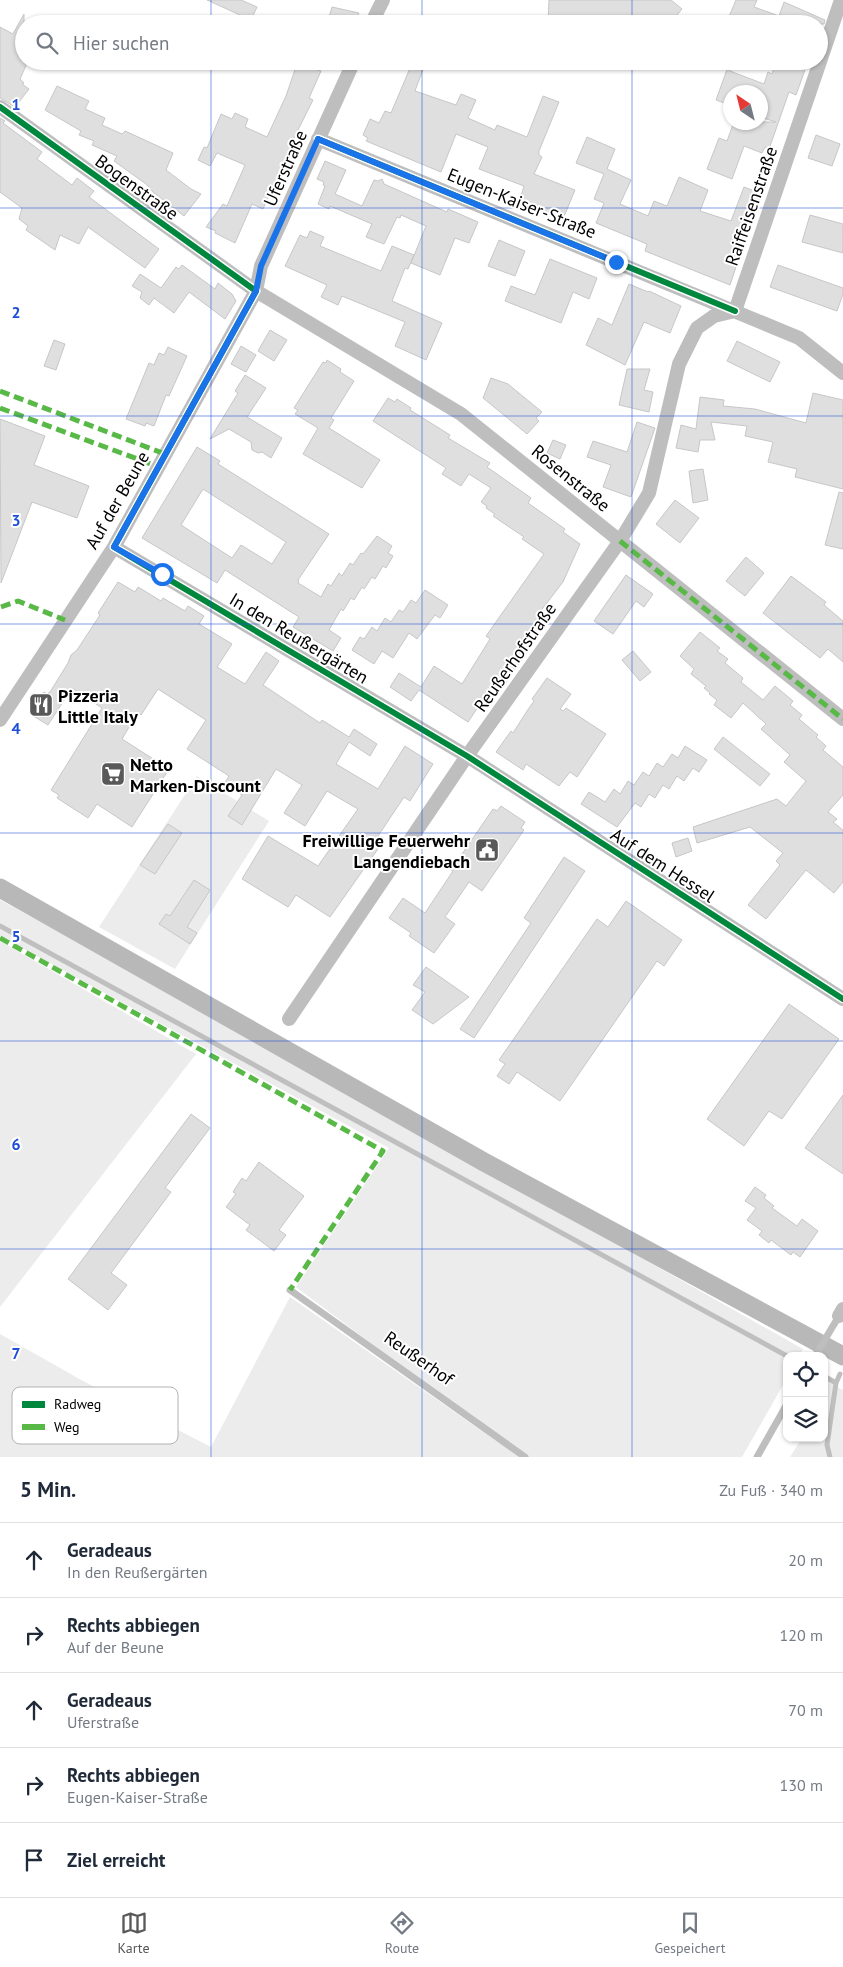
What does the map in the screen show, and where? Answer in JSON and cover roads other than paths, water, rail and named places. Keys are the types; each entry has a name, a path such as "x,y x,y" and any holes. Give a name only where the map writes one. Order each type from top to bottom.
{"main road":[{"path":"0,888 484,1162 843,1356"}],"street":[{"path":"376,15 383,0"},
{"name":"Raiffeisenstraße","path":"828,38 841,0"},
{"name":"Uferstraße","path":"256,291 261,266 350,70"},
{"name":"Raiffeisenstraße","path":"735,310 817,70"},
{"name":"Bogenstraße","path":"0,107 256,291"},
{"name":"Eugen-Kaiser-Straße","path":"318,139 799,338 843,373"},
{"name":"Rosenstraße","path":"256,291 461,414 843,719"},
{"name":"Auf der Beune","path":"0,720 114,547 256,291"},
{"name":"Reußerhofstraße","path":"289,1019 467,756 620,541 649,493 679,364 697,328 714,316 735,310"},
{"name":"In den Reußergärten","path":"114,547 467,756"},
{"name":"Auf dem Hessel","path":"467,756 843,999"}],"lane":[{"name":"Reußerhof","path":"290,1290 525,1457"},
{"path":"817,1352 841,1312"},
{"path":"757,1457 783,1411"}],"waterway":[{"path":"0,926 783,1354"},
{"path":"830,1457 827,1445 836,1383 840,1374"},
{"path":"828,1378 836,1383"}],"place":[{"name":"Pizzeria Little Italy","path":"41,705"},
{"name":"Netto Marken-Discount","path":"113,774"},
{"name":"Freiwillige Feuerwehr Langendiebach","path":"487,850"}]}
